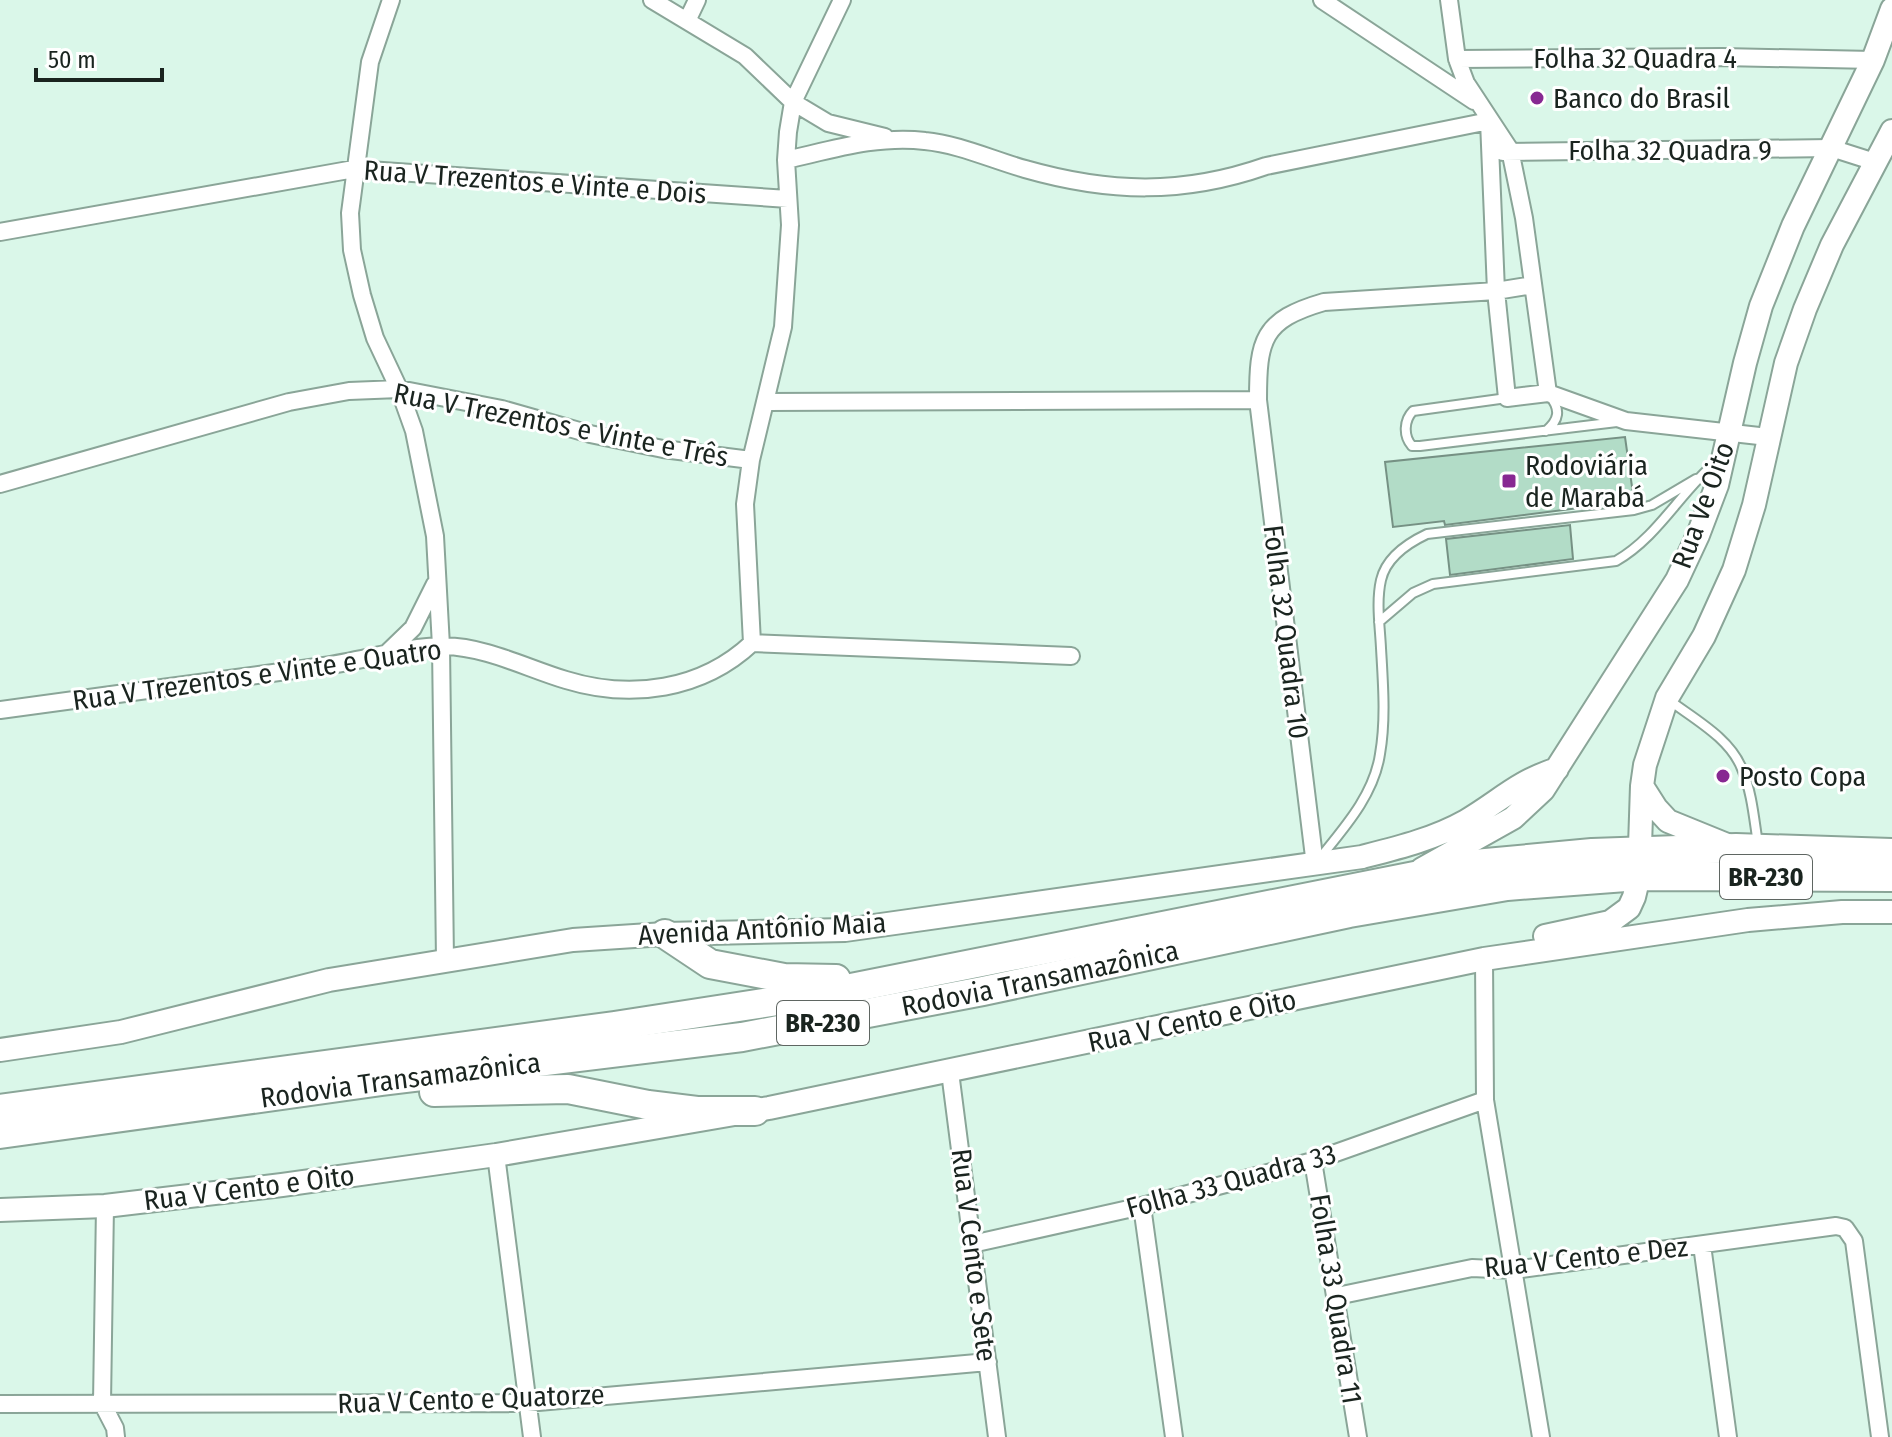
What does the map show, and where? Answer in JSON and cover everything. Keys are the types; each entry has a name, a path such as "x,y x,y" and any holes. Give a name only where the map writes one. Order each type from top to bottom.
{"highway":[{"name":"Rodovia Transamazônica","path":"0,1134 382,1081 742,1037 983,991 1425,898 1639,864 1748,848 1892,853"},
{"name":"Rodovia Transamazônica","path":"0,1109 629,1024 816,995 1475,864 1639,864 1892,877"},
{"path":"665,934 710,964 784,978 920,975"},
{"path":"382,1081 431,1092 568,1089 697,1111 755,1111"}],"main road":[{"name":"Rua Ve Oito","path":"1412,875 1513,818 1543,790 1677,580 1712,497 1761,306 1793,226 1873,60 1892,9"},
{"name":"Rua Ve Oito","path":"1639,864 1645,765 1667,698 1704,636 1734,570 1754,505 1786,363 1805,309 1832,245 1892,131"},
{"name":"Avenida Antônio Maia","path":"0,1050 121,1032 329,980 573,940 665,934 845,930 1362,857 1406,846 1467,821 1530,778 1557,769"},
{"path":"1642,786 1668,821 1748,848"},
{"path":"1484,959 1525,942 1610,922 1629,908 1634,897 1639,864"},
{"name":"Rua V Cento e Oito","path":"0,1210 105,1206 496,1155 755,1111 1484,959 1748,920 1842,912 1892,912"}],"street":[{"path":"391,0 370,62 354,169 350,213 352,250 375,338 399,389 424,472 435,536 441,646 445,960"},
{"path":"652,0 745,56 793,102 828,123 890,138 928,141 1044,174 1099,184 1145,189 1235,176 1266,166 1489,121"},
{"path":"687,21 697,0"},
{"path":"842,0 793,102 786,160 789,266 783,327 751,460 745,513 752,643 1071,656"},
{"path":"1322,0 1477,103"},
{"path":"1449,0 1457,59 1477,103 1510,150 1524,218 1548,393"},
{"name":"Folha 32 Quadra 4","path":"1457,59 1722,57 1873,60"},
{"path":"1489,121 1496,291 1507,398 1548,393 1626,421 1768,437"},
{"path":"786,160 890,138"},
{"name":"Folha 32 Quadra 9","path":"1491,154 1510,150 1831,148 1875,162"},
{"name":"Rua V Trezentos e Vinte e Dois","path":"0,232 354,169 788,199"},
{"path":"766,402 1258,400 1258,364 1263,344 1271,328 1298,309 1324,302 1496,291 1533,285"},
{"name":"Rua V Trezentos e Vinte e Três","path":"0,484 289,402 349,391 399,389 502,409 590,434 663,449 751,460"},
{"name":"Folha 32 Quadra 10","path":"1258,400 1315,865"},
{"path":"384,656 413,628 436,583"},
{"name":"Rua V Trezentos e Vinte e Quatro","path":"0,710 441,646 520,662 592,687 637,692 673,686 704,675 725,665 752,643"},
{"path":"1484,959 1485,1100 1541,1437"},
{"name":"Rua V Cento e Sete","path":"950,1072 997,1437"},
{"name":"Folha 33 Quadra 33","path":"972,1244 1142,1206 1313,1161 1485,1100"},
{"path":"496,1155 532,1437"},
{"name":"Folha 33 Quadra 11","path":"1313,1161 1358,1437"},
{"path":"105,1206 102,1403 115,1428 116,1437"},
{"path":"1142,1206 1174,1437"},
{"name":"Rua V Cento e Dez","path":"1337,1296 1472,1268 1514,1270 1836,1226 1845,1228 1854,1241 1880,1437"},
{"path":"1702,1245 1728,1437"},
{"name":"Rua V Cento e Quatorze","path":"0,1404 527,1403 988,1362"}],"lane":[{"path":"1545,432 1555,423 1558,415 1557,404 1548,393"},
{"path":"1507,398 1413,411 1408,417 1406,436 1412,446 1626,421"},
{"path":"1315,865 1360,805 1380,756 1383,689 1379,622 1381,580 1387,565 1412,541 1427,534 1634,510 1652,505 1696,479 1724,455"},
{"path":"1379,622 1413,593 1433,584 1616,561 1633,551 1654,531 1696,479"},
{"path":"1667,698 1724,742 1736,757 1745,778 1748,848"}],"building":[{"name":"Rodoviária de Marabá","path":"1625,437 1634,501 1445,525 1444,521 1393,527 1385,462"},
{"path":"1570,525 1573,559 1450,575 1446,539"}],"place":[{"name":"Banco do Brasil","path":"1537,98"},
{"name":"Rodoviária de Marabá","path":"1509,481"},
{"name":"Posto Copa","path":"1723,776"}]}
